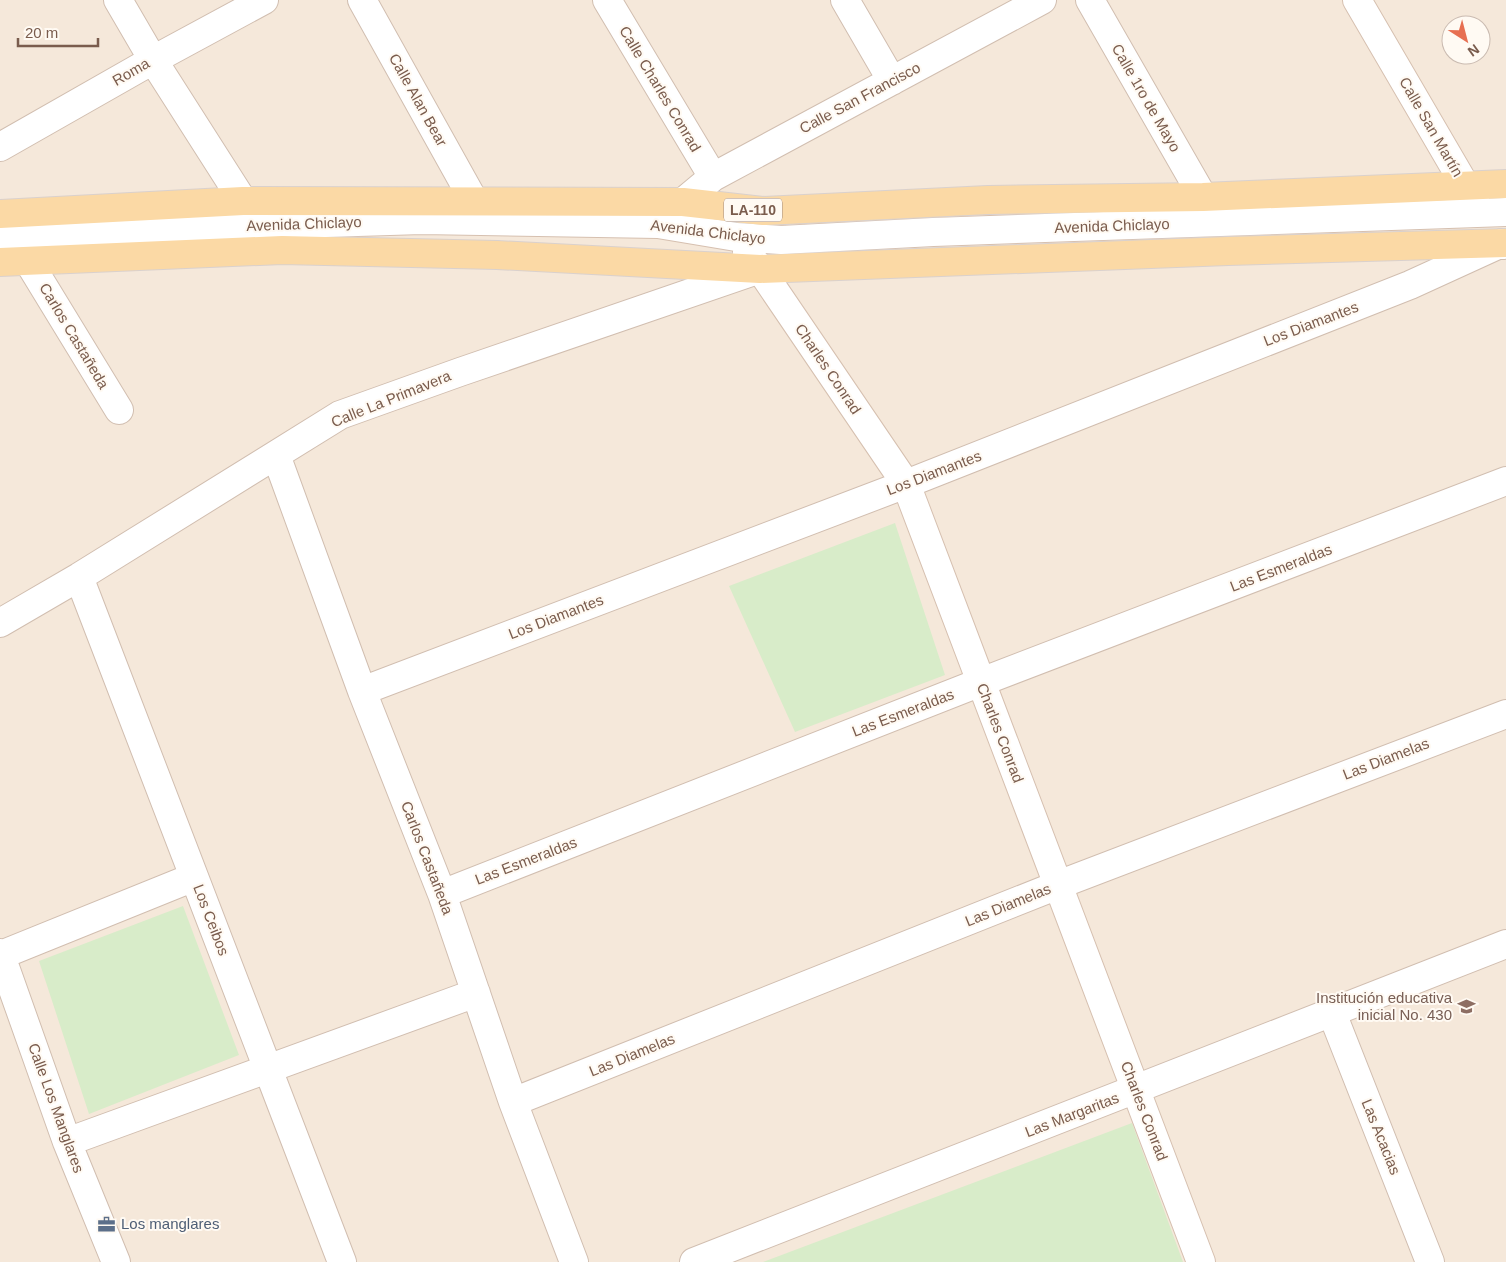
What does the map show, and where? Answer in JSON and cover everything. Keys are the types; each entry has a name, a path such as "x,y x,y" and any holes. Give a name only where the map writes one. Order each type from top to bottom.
{"main road":[{"name":"Avenida Chiclayo","path":"0,214 243,201 683,202 764,211 988,200 1203,197 1506,184"},
{"name":"Avenida Chiclayo","path":"0,262 282,250 497,255 760,269 1238,251 1505,247"}],"street":[{"path":"118,0 153,60 243,201"},
{"name":"Roma","path":"0,147 153,60 264,0"},
{"name":"Calle Alan Bear","path":"362,0 474,201"},
{"name":"Calle Charles Conrad","path":"607,0 713,177"},
{"path":"845,0 892,81"},
{"name":"Calle San Francisco","path":"683,202 713,177 1042,0"},
{"name":"Calle 1ro de Mayo","path":"1090,0 1203,197"},
{"name":"Calle San Martín","path":"1357,0 1466,186 1494,213 1505,247"},
{"name":"Avenida Chiclayo","path":"0,236 422,220 658,224 736,237 781,240 933,232 1494,213"},
{"name":"Charles Conrad","path":"736,237 760,269 906,484 1201,1262"},
{"name":"Los Diamantes","path":"362,691 906,484 1505,247"},
{"name":"Carlos Castañeda","path":"28,261 119,410"},
{"name":"Calle La Primavera","path":"0,623 79,577 340,415 760,269"},
{"name":"Carlos Castañeda","path":"276,455 362,691 442,894 513,1102 574,1262"},
{"name":"Las Esmeraldas","path":"442,894 981,682 1506,481"},
{"name":"Los Ceibos","path":"79,577 342,1262"},
{"name":"Las Diamelas","path":"513,1102 1058,885 1506,714"},
{"path":"0,954 194,877"},
{"name":"Las Margaritas","path":"694,1262 1506,944"},
{"name":"Calle Los Manglares","path":"0,954 67,1142 116,1262"},
{"path":"67,1142 476,993"},
{"name":"Las Acacias","path":"1332,1013 1430,1262"}],"shaded area":[{"path":"0,0 1506,0 1506,1262 0,1262"}],"green space":[{"path":"895,523 945,675 795,732 729,586"},
{"path":"183,906 239,1055 89,1114 39,961"},
{"path":"1132,1123 1183,1262 763,1262"}],"place":[{"name":"Institución educativa inicial No. 430","path":"1466,1007"},
{"name":"Los manglares","path":"107,1224"}]}
